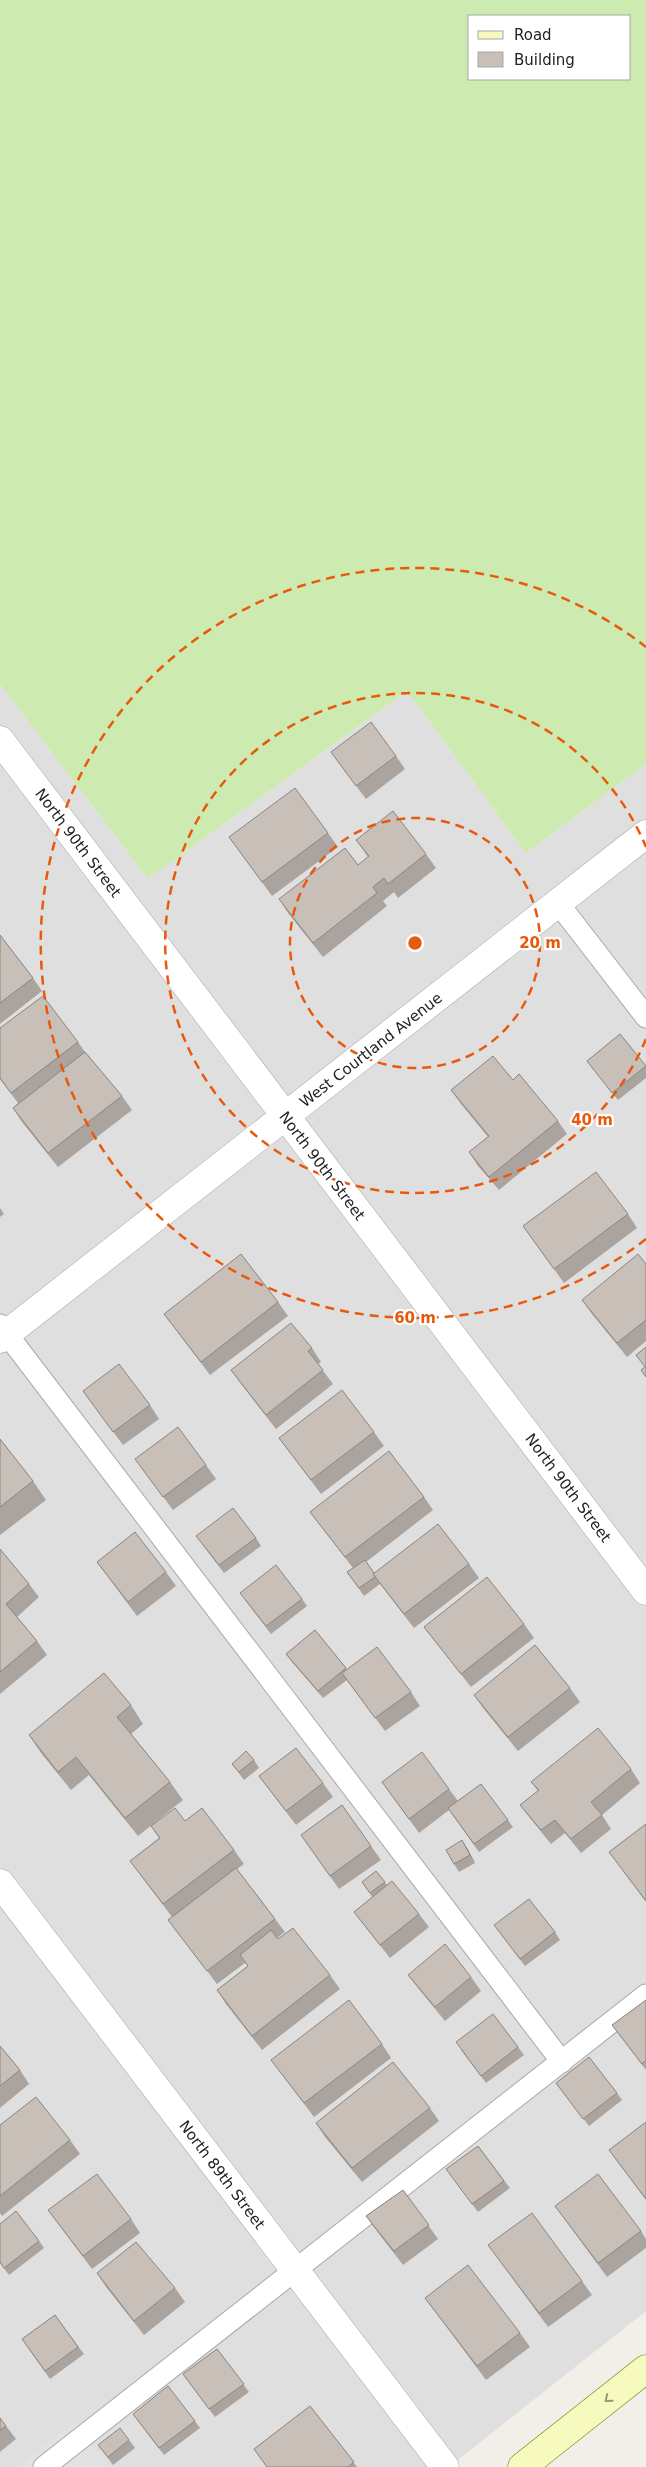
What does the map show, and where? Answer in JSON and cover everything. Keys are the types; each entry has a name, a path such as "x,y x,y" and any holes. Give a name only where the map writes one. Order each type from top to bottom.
{"main road":[{"path":"522,2467 646,2368"}],"street":[{"name":"North 90th Street","path":"0,740 646,1591"},
{"name":"West Courtland Avenue","path":"2,1333 286,1117 646,834"},
{"name":"North 89th Street","path":"0,1882 445,2467"}],"lane":[{"path":"558,903 646,1017"},
{"path":"2,1333 562,2062"},
{"path":"44,2467 646,1995"}],"shaded area":[{"path":"0,684 148,879 407,691 526,853 646,764 646,2311 449,2467 0,2467"},
{"path":"75,2422 109,2467 17,2467"}],"green space":[{"path":"0,0 646,0 646,764 526,853 407,691 148,879 0,684"}],"building":[{"path":"371,722 396,756 356,786 331,752"},
{"path":"295,788 328,833 262,882 229,837"},
{"path":"393,811 426,854 388,884 384,878 373,887 377,893 313,943 279,899 345,848 358,865 369,856 356,840"},
{"path":"0,935 33,978 0,1003"},
{"path":"43,996 78,1042 11,1093 0,1078 0,1028"},
{"path":"620,1034 646,1066 612,1093 587,1061"},
{"path":"85,1052 122,1096 48,1153 13,1108"},
{"path":"493,1056 513,1080 519,1074 558,1121 489,1177 469,1152 489,1136 451,1090"},
{"path":"596,1172 628,1214 554,1269 523,1226"},
{"path":"241,1254 278,1302 201,1362 164,1314"},
{"path":"638,1254 646,1264 646,1320 617,1343 582,1300"},
{"path":"291,1323 312,1348 308,1351 323,1370 266,1415 231,1370"},
{"path":"646,1347 646,1377 641,1370 645,1367 636,1355"},
{"path":"119,1364 150,1405 113,1432 83,1391"},
{"path":"342,1390 374,1432 311,1480 279,1438"},
{"path":"178,1427 206,1465 163,1497 135,1459"},
{"path":"0,1439 33,1481 0,1507"},
{"path":"389,1451 424,1497 345,1557 310,1512"},
{"path":"233,1508 256,1538 219,1565 196,1536"},
{"path":"438,1524 469,1564 404,1614 373,1574"},
{"path":"135,1532 166,1572 128,1602 97,1562"},
{"path":"0,1549 29,1584 6,1604 37,1641 0,1672"},
{"path":"365,1560 375,1577 359,1588 347,1572"},
{"path":"276,1565 302,1599 266,1626 240,1593"},
{"path":"487,1577 524,1624 461,1674 424,1627"},
{"path":"315,1630 346,1668 318,1691 286,1654"},
{"path":"535,1645 570,1688 508,1737 474,1695"},
{"path":"377,1647 411,1692 375,1718 342,1673"},
{"path":"104,1673 131,1705 117,1717 170,1782 125,1818 76,1757 58,1772 29,1735"},
{"path":"598,1728 631,1769 591,1802 602,1815 571,1839 555,1820 541,1830 520,1805 539,1790 531,1782"},
{"path":"296,1748 323,1783 286,1811 259,1776"},
{"path":"246,1751 254,1760 239,1772 232,1764"},
{"path":"422,1752 449,1789 409,1819 382,1782"},
{"path":"481,1784 508,1820 474,1844 448,1808"},
{"path":"342,1805 371,1846 330,1876 301,1835"},
{"path":"175,1808 185,1821 202,1808 234,1850 163,1904 130,1861 160,1838 151,1826"},
{"path":"646,1824 646,1901 609,1852"},
{"path":"462,1840 470,1855 454,1864 446,1850"},
{"path":"236,1868 275,1919 207,1971 168,1920"},
{"path":"376,1871 385,1882 370,1893 362,1882"},
{"path":"392,1881 419,1914 380,1945 354,1912"},
{"path":"529,1899 555,1932 520,1959 494,1925"},
{"path":"293,1928 330,1975 252,2036 217,1990 248,1966 240,1955 271,1930 278,1939"},
{"path":"445,1944 471,1977 435,2007 408,1975"},
{"path":"349,2000 382,2044 304,2103 271,2060"},
{"path":"646,2000 646,2060 642,2064 612,2025"},
{"path":"493,2014 518,2047 481,2076 456,2042"},
{"path":"0,2046 20,2070 0,2086"},
{"path":"589,2057 617,2093 583,2119 556,2083"},
{"path":"393,2062 430,2108 352,2168 316,2123"},
{"path":"36,2097 70,2140 0,2196 0,2125"},
{"path":"646,2122 646,2199 609,2150"},
{"path":"478,2146 504,2181 472,2204 446,2169"},
{"path":"97,2174 131,2219 83,2256 48,2210"},
{"path":"598,2174 641,2231 598,2263 555,2206"},
{"path":"403,2190 429,2225 394,2251 366,2216"},
{"path":"16,2211 39,2241 4,2268 0,2262 0,2224"},
{"path":"532,2213 582,2281 539,2313 488,2245"},
{"path":"136,2242 175,2288 134,2321 97,2273"},
{"path":"468,2265 520,2333 477,2366 425,2298"},
{"path":"55,2315 78,2347 45,2371 22,2339"},
{"path":"217,2349 244,2384 209,2409 183,2374"},
{"path":"168,2386 195,2421 159,2448 133,2414"},
{"path":"310,2406 354,2462 348,2467 267,2467 254,2449"},
{"path":"0,2418 6,2426 0,2430"},
{"path":"120,2428 129,2440 108,2457 98,2445"}]}
